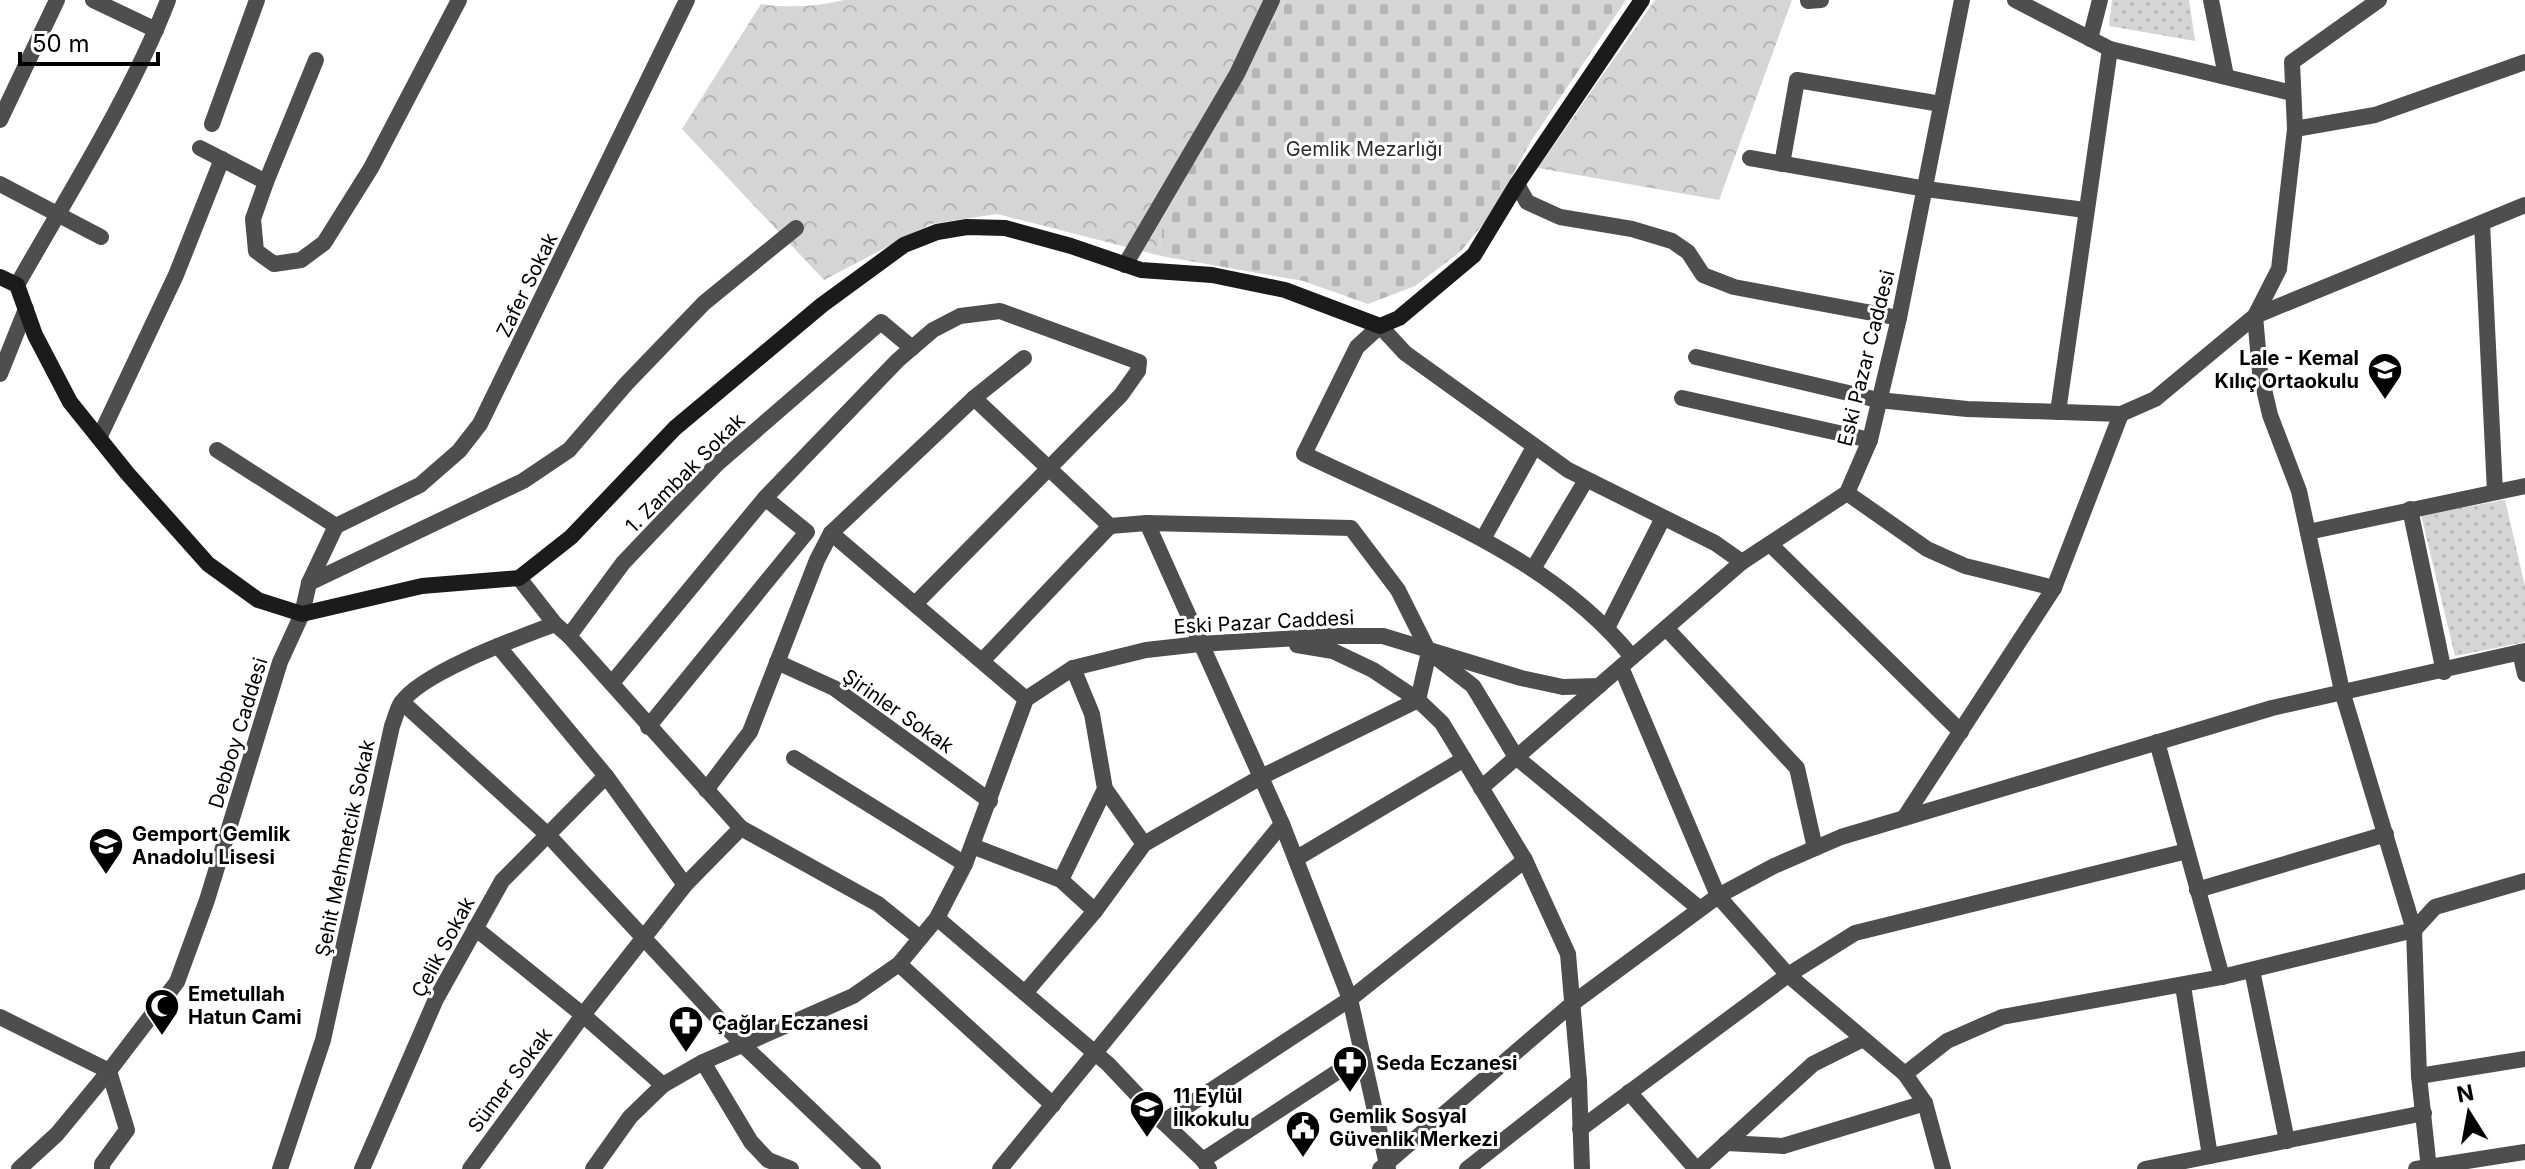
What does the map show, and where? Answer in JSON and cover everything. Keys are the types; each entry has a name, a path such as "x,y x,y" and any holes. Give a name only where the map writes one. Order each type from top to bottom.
{"street":[{"path":"0,120 57,0"},
{"path":"93,0 156,30"},
{"path":"17,285 156,30 168,0"},
{"path":"212,124 257,0"},
{"path":"316,60 253,219 256,251 274,264 301,260 324,243 371,168 459,0"},
{"name":"Zafer Sokak","path":"336,526 420,485 459,451 480,424 687,0"},
{"path":"1125,265 1237,74 1272,0"},
{"path":"1642,0 1517,184 1474,255 1399,318 1380,326 1357,347 1304,454 1483,539 1533,569 1608,626 1627,662 1718,896 1788,975 1905,1074 1925,1103 1943,1169"},
{"path":"1808,1 1821,0"},
{"name":"Eski Pazar Caddesi","path":"1847,493 1870,440 1899,318 1962,0"},
{"path":"2015,0 2110,49 2292,93"},
{"path":"2090,39 2100,0"},
{"path":"2211,0 2226,76"},
{"path":"2379,0 2292,62 2295,129 2279,269 2255,316 2260,372 2270,415 2299,491 2342,691 2414,930 2425,1168 2525,1152"},
{"path":"2058,412 2110,49"},
{"path":"2295,129 2375,115 2525,62"},
{"path":"1782,164 1797,80 1941,104"},
{"path":"200,148 266,182"},
{"path":"1750,158 1926,189 2085,210"},
{"path":"99,438 176,275 222,159"},
{"path":"0,184 101,237"},
{"path":"1517,184 1527,202 1560,217 1632,229 1672,241 1688,252 1703,275 1734,287 1899,318"},
{"path":"1696,357 1878,400 1967,409 2121,414 2155,399 2255,316 2525,205"},
{"path":"2482,223 2495,492"},
{"path":"0,277 17,285 35,335 70,402 127,473 208,564 258,600 302,614 422,586 519,578 571,537 675,428 822,305 904,245 937,232 967,227 1005,228 1141,270 1212,275 1285,290 1380,326 1405,353 1534,447 1586,480 1715,543 1742,562"},
{"path":"309,583 523,481 569,450 626,384 704,303 796,228"},
{"path":"0,374 26,309"},
{"path":"612,683 765,498 933,330 960,316 1000,311 1139,362 1138,371 1121,395 915,604"},
{"name":"1. Zambak Sokak","path":"569,636 623,563 717,464 881,322 912,348"},
{"path":"706,790 750,732 817,560 831,533 974,398 1024,358"},
{"path":"974,398 1110,526"},
{"path":"1682,398 1870,440"},
{"path":"1904,818 2054,588 2121,414"},
{"path":"1483,539 1534,447"},
{"path":"217,450 336,526"},
{"path":"1533,569 1586,480"},
{"path":"2308,532 2525,486"},
{"path":"1481,788 1742,562 1847,493 1940,555 1965,566 2054,588"},
{"path":"648,727 807,532 765,498"},
{"path":"2410,509 2444,672"},
{"path":"1608,626 1663,518"},
{"path":"1147,523 1297,858 1350,999 1385,1167 1573,1003 1718,896 1815,848 1841,837 2157,742 2342,691 2444,672 2522,652 2525,674"},
{"path":"982,661 1110,526 1147,523 1351,528 1398,590 1429,652 1473,686 1516,757 1700,909"},
{"name":"Debboy Caddesi","path":"19,1169 57,1134 177,982 207,900 280,662 302,614 309,583 336,526"},
{"path":"593,1169 630,1117 663,1085 703,1062 853,996 899,964 937,918 965,864 990,801 1026,699 831,533"},
{"path":"1770,544 1961,732"},
{"path":"519,578 555,624 741,828 878,904 920,938"},
{"path":"555,624 498,646 425,681 402,702 549,836 744,1046 873,1169"},
{"path":"1666,628 1797,768 1815,848"},
{"name":"Eski Pazar Caddesi","path":"1026,699 1073,668 1146,650 1330,636 1383,636 1429,652 1563,687 1599,686"},
{"path":"1272,640 1333,651 1373,670 1418,700 1442,723 1525,860 1568,954 1579,1081 1582,1169"},
{"path":"498,646 606,776 685,885"},
{"path":"1418,700 1429,652"},
{"name":"Şirinler Sokak","path":"777,662 834,688 990,801"},
{"path":"1073,668 1092,714 1105,789 1144,844"},
{"path":"1025,993 1095,911 1144,844 1261,777 1418,700"},
{"name":"Şehit Mehmetcik Sokak","path":"280,1169 323,1040 392,726 402,702"},
{"path":"2157,742 2222,977"},
{"path":"794,758 965,864"},
{"path":"1297,858 1464,759"},
{"name":"Çelik Sokak","path":"362,1169 436,999 502,881 606,776"},
{"path":"1061,880 1105,789"},
{"path":"1000,1169 1282,824"},
{"name":"Sümer Sokak","path":"470,1169 583,1015 685,885 741,828"},
{"path":"2197,890 2386,834"},
{"path":"972,846 1061,880 1095,911"},
{"path":"1580,1129 1788,975 1855,933 2187,851"},
{"path":"1163,1122 1350,999 1525,860"},
{"path":"1905,1074 1947,1041 2002,1017 2183,986 2414,930 2435,907 2525,881"},
{"path":"937,918 1096,1053 1206,1164 1363,1055"},
{"path":"475,928 583,1015 663,1085"},
{"path":"899,964 1053,1105"},
{"path":"2252,970 2287,1141"},
{"path":"2183,986 2210,1156"},
{"path":"0,1017 109,1071 127,1130 102,1164 102,1169"},
{"path":"1629,1092 1697,1169 1813,1064 1863,1039"},
{"path":"2419,1076 2525,1059"},
{"path":"703,1062 766,1164 791,1169"},
{"path":"1467,1169 1579,1081"},
{"path":"1726,1143 1783,1146 1925,1103"},
{"path":"2146,1169 2424,1113"}],"green space":[{"path":"844,0 1285,0 1162,220 1161,256 997,214 931,224 824,280 682,129 761,4 803,6"},
{"name":"Gemlik Mezarlığı","path":"1285,0 1626,0 1531,141 1490,216 1460,252 1415,286 1368,304 1303,281 1161,256 1162,220"},
{"path":"1655,0 1792,0 1719,200 1538,168"},
{"path":"2112,0 2189,0 2195,41 2109,26"},
{"path":"2505,500 2525,586 2525,642 2455,656 2421,515"}],"place":[{"name":"Lale - Kemal Kılıç Ortaokulu","path":"2385,401"},
{"name":"Gemport Gemlik Anadolu Lisesi","path":"106,876"},
{"name":"Emetullah Hatun Cami","path":"162,1037"},
{"name":"Çağlar Eczanesi","path":"686,1054"},
{"name":"Seda Eczanesi","path":"1350,1094"},
{"name":"11 Eylül İlkokulu","path":"1147,1139"},
{"name":"Gemlik Sosyal Güvenlik Merkezi","path":"1303,1159"}]}
